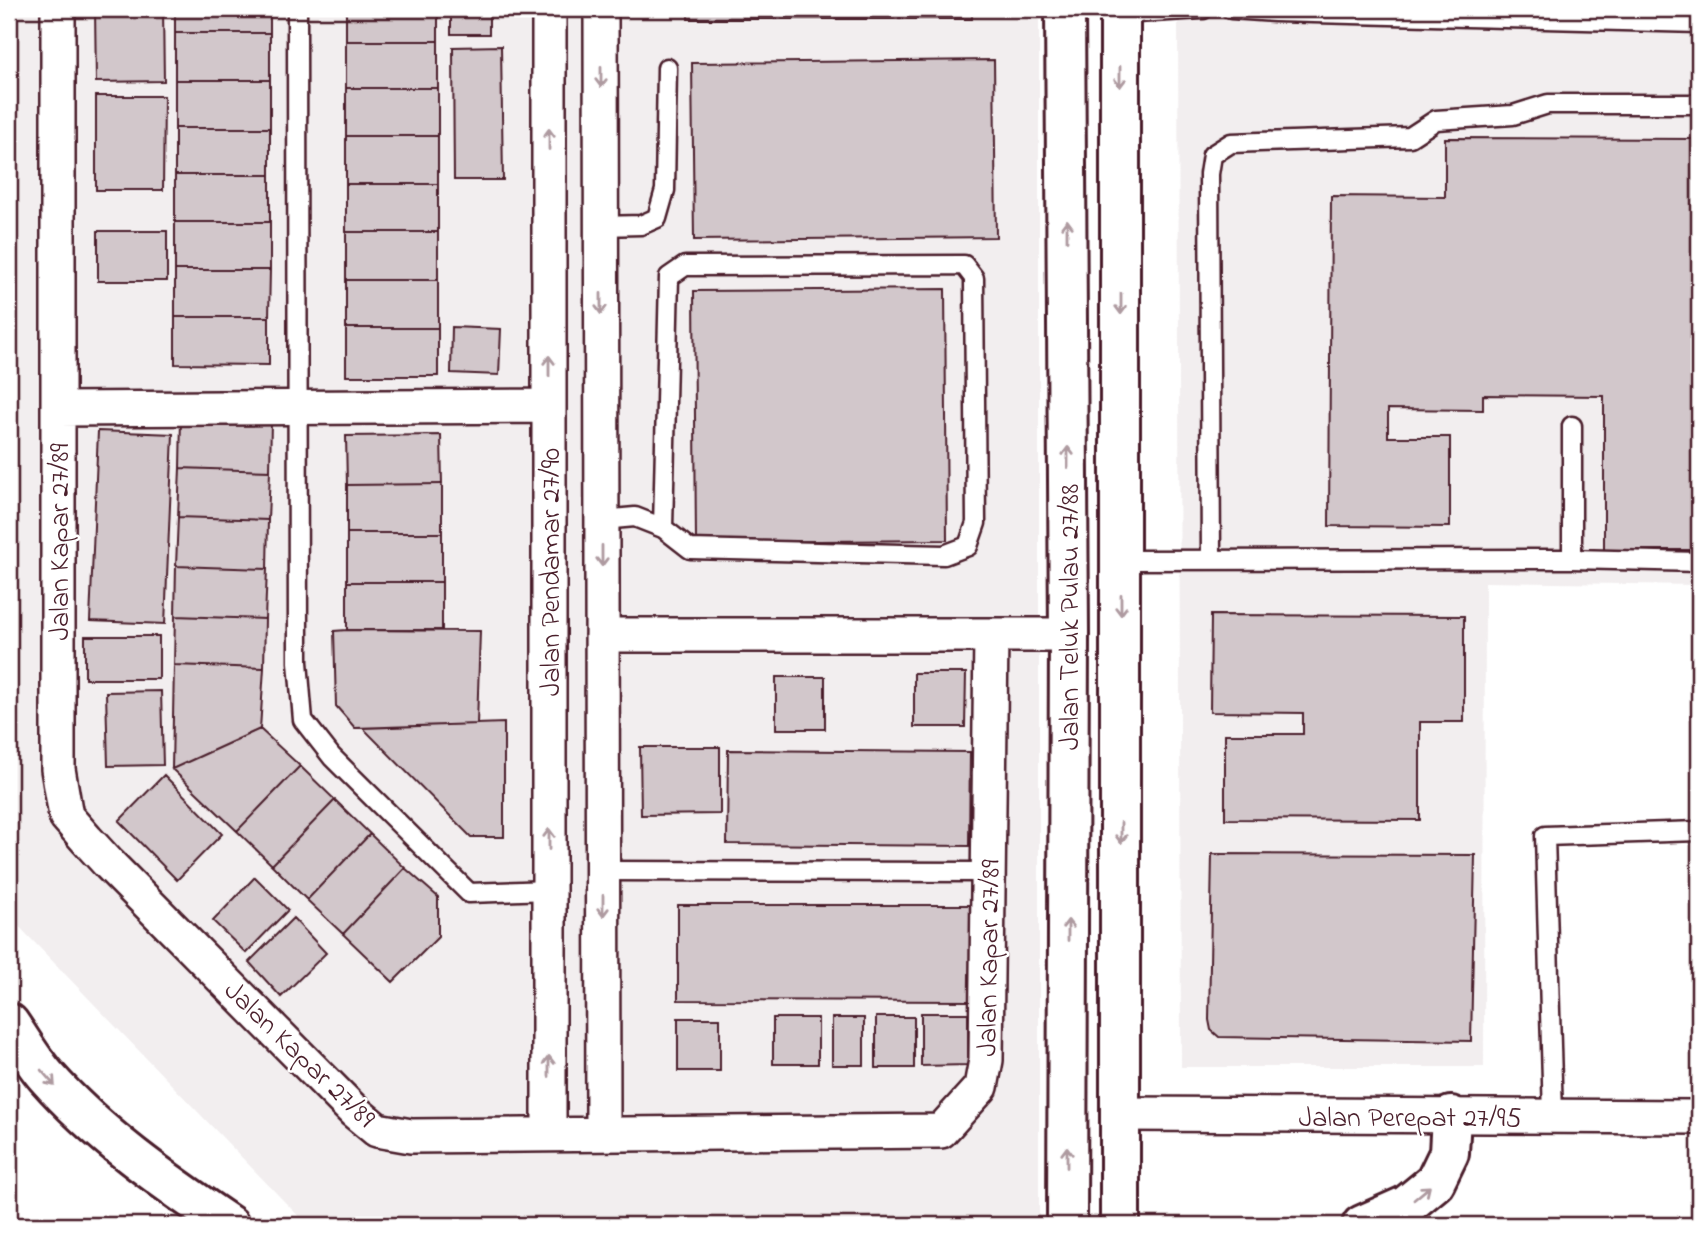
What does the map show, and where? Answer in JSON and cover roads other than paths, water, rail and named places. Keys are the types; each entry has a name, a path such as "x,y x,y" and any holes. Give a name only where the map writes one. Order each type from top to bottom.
{"street":[{"name":"Jalan Kapar 27/89","path":"58,9 58,769 66,816 119,874 354,1111 377,1130 411,1136 941,1131 981,1087 986,1060 991,635"},
{"name":"Jalan Pendamar 27/90","path":"549,9 549,1134"},
{"name":"Jalan Pendamar 27/90","path":"601,9 603,1134"},
{"name":"Jalan Teluk Pulau 27/88","path":"1065,9 1069,635 1067,1225"},
{"name":"Jalan Teluk Pulau 27/88","path":"1120,11 1120,1225"},
{"path":"58,409 549,406"},
{"path":"602,635 1069,635"},
{"path":"9,1023 44,1074 108,1138 229,1225"},
{"name":"Jalan Perepat 27/95","path":"1121,1114 1699,1117"},
{"path":"1362,1225 1407,1205 1435,1182 1449,1153 1451,1116"}],"lane":[{"path":"297,9 298,662 303,720 332,757 469,893 549,890"},
{"path":"1120,11 1203,9"},
{"path":"1231,9 1699,23"},
{"path":"601,226 641,225 657,218 664,190 667,68"},
{"path":"1211,560 1209,174 1212,155 1231,143 1410,137 1436,120 1513,115 1548,104 1699,104"},
{"path":"602,520 635,517 663,528 690,549 944,555 968,546 976,523 974,278 964,265 685,266 669,277 663,528"},
{"path":"1572,426 1572,559"},
{"path":"1121,560 1572,559 1699,562"},
{"path":"1553,1116 1545,836 1699,831"},
{"path":"603,871 988,872"}]}
